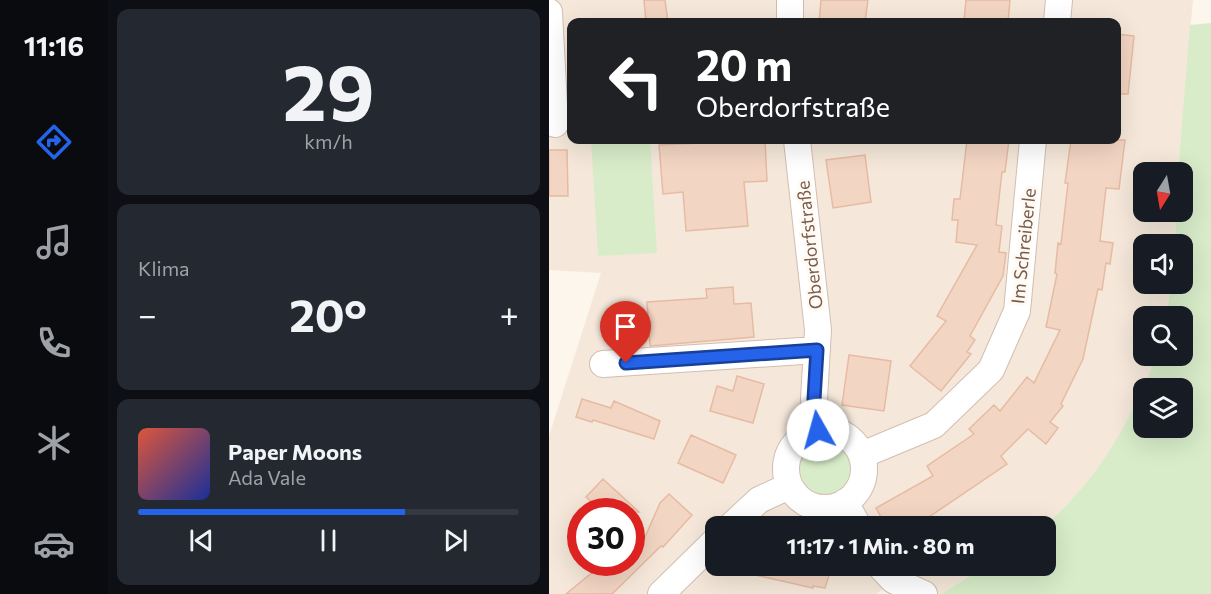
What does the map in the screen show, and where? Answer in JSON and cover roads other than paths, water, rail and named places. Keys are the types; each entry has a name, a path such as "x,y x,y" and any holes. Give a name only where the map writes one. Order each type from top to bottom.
{"street":[{"path":"790,0 790,18"},
{"path":"549,12 559,124"},
{"name":"Oberdorfstraße","path":"797,144 818,330 814,399 818,430"},
{"name":"Im Schreiberle","path":"862,455 934,425 991,370 1017,311 1033,144"},
{"path":"603,364 817,350"},
{"path":"827,429 844,434 852,440 862,455 864,473 858,490 845,502 836,506 818,507 801,500 789,486 786,476 787,455 799,438 818,430 827,429"},
{"path":"742,516 759,500 789,486"},
{"path":"845,502 853,516"},
{"path":"661,594 705,552"},
{"path":"889,576 893,580 924,594"}]}
